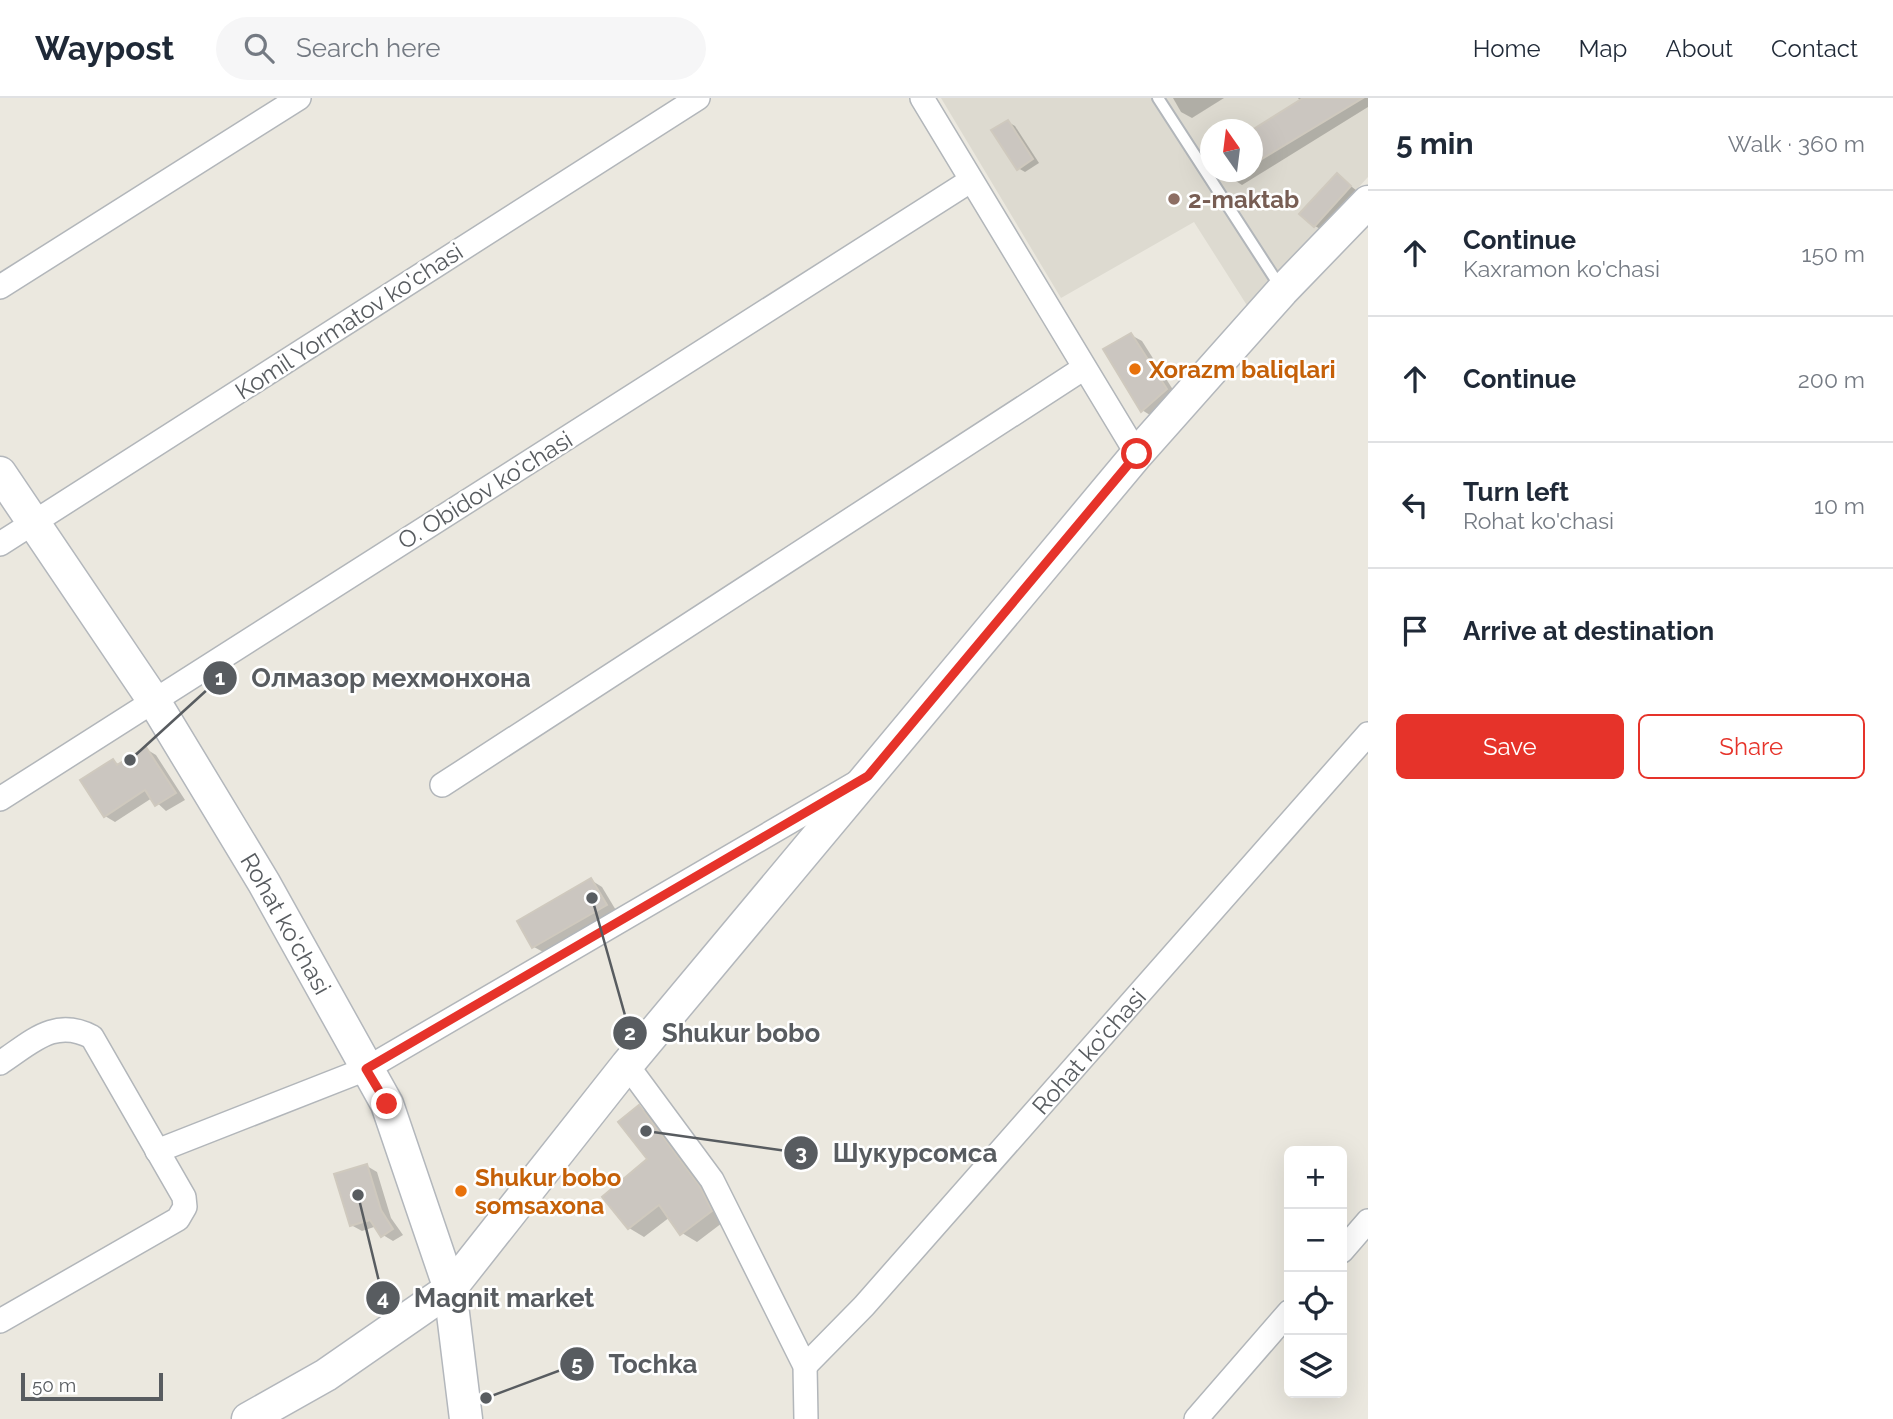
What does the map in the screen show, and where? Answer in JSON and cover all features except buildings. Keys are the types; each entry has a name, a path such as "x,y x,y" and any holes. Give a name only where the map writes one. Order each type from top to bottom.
{"street":[{"path":"0,287 299,98"},
{"name":"Komil Yormatov ko'chasi","path":"0,544 698,98"},
{"path":"922,98 1137,454"},
{"name":"O. Obidov ko'chasi","path":"0,799 970,181"},
{"path":"248,1419 326,1375 450,1289 626,1065 1137,454 1282,291 1368,202"},
{"path":"442,785 1084,368"},
{"name":"Rohat ko'chasi","path":"0,473 154,701 264,883 387,1104 450,1289 466,1419"},
{"name":"Rohat ko'chasi","path":"805,1366 864,1306 1368,734"},
{"path":"157,1151 366,1069 868,776"},
{"path":"0,1063 53,1030 75,1028 92,1037 184,1197 185,1207 178,1219 0,1321"},
{"path":"626,1065 712,1180 805,1366 806,1419"},
{"path":"1347,1245 1368,1221"},
{"path":"1196,1419 1284,1317"}],"lane":[{"path":"1158,98 1282,291"}],"shaded area":[{"name":"2-maktab","path":"941,98 1368,98 1368,177 1248,307 1194,222 1061,298"}],"place":[{"name":"2-maktab","path":"1174,199"},
{"name":"Xorazm baliqlari","path":"1135,369"},
{"name":"Олмазор мехмонхона","path":"130,760"},
{"name":"Shukur bobo","path":"592,898"},
{"name":"Шукурсомса","path":"646,1131"},
{"name":"Shukur bobo somsaxona","path":"461,1191"},
{"name":"Magnit market","path":"358,1195"},
{"name":"Tochka","path":"486,1398"}],"route":[{"path":"387,1104 366,1069 868,776 1137,454"}]}
